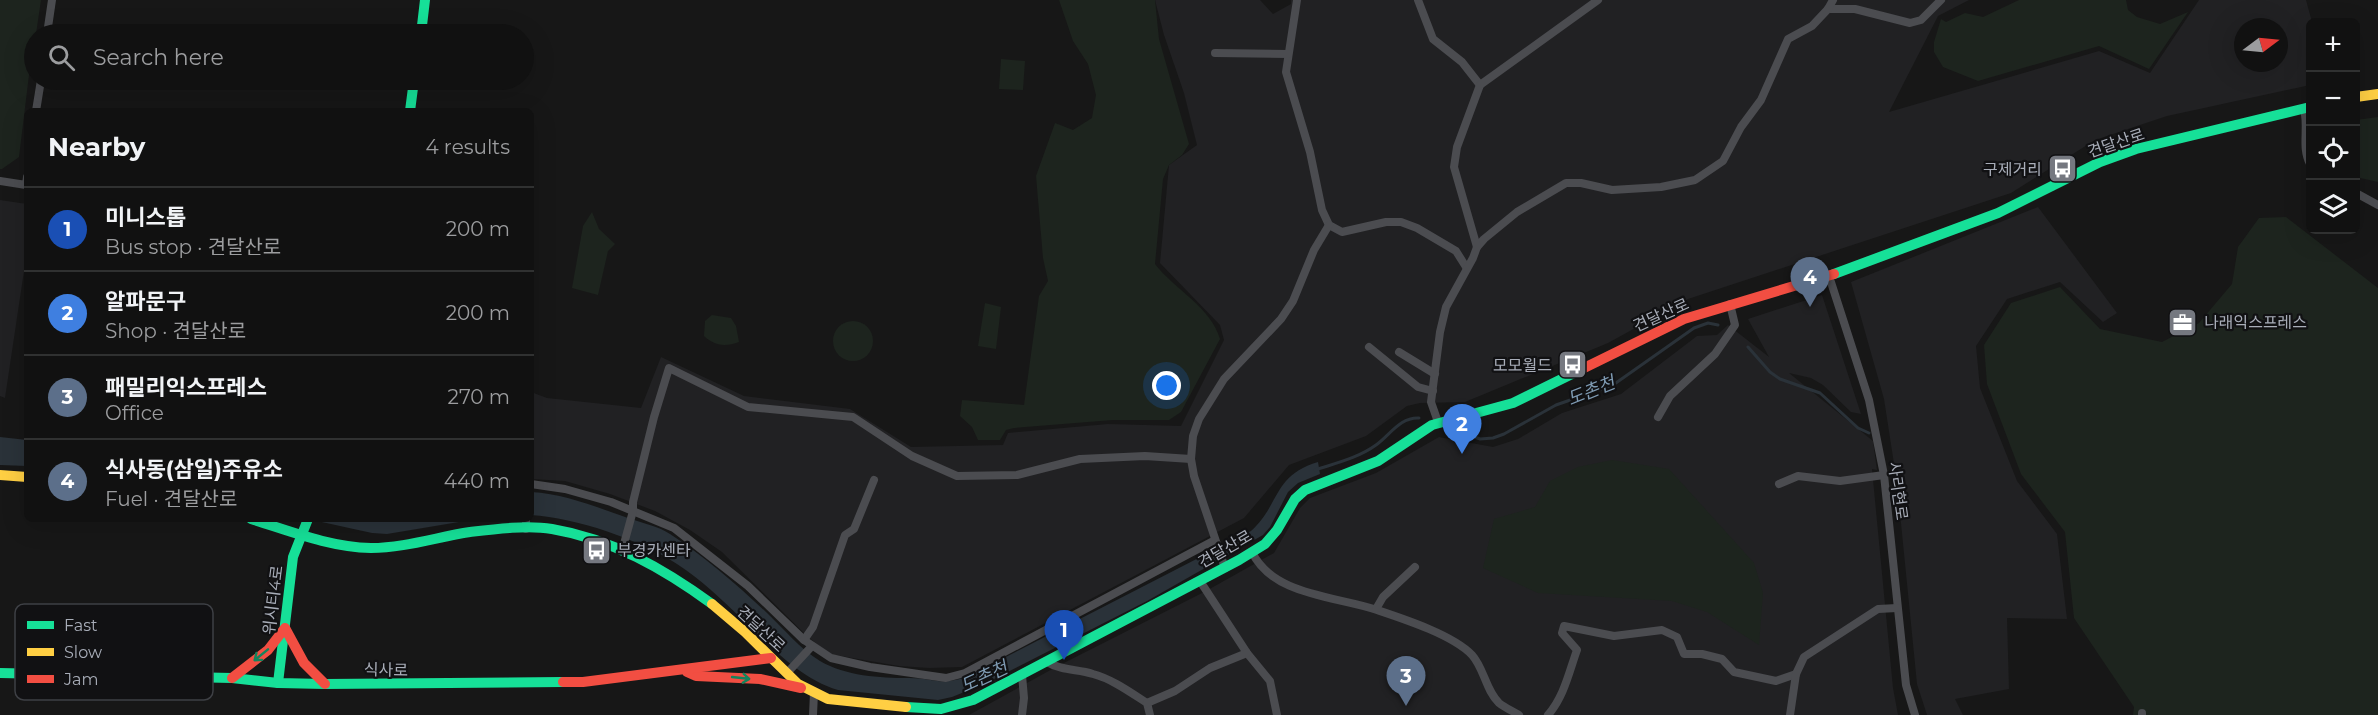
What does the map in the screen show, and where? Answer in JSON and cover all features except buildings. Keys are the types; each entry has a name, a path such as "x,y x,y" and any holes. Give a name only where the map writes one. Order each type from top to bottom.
{"street":[{"path":"48,24 52,0"},
{"path":"422,24 425,0"},
{"path":"1297,0 1286,72 1311,152 1322,210 1329,225 1342,232 1386,222 1401,222 1417,228 1456,251 1466,267"},
{"path":"1418,0 1433,39 1462,62 1480,85"},
{"path":"1477,248 1454,167 1457,147 1480,85 1598,0"},
{"path":"1438,422 1431,402 1440,332 1446,307 1466,267 1484,239 1518,212 1566,183 1581,183 1612,190 1661,187 1695,180 1723,161 1741,127 1761,100 1788,39 1812,26 1833,0"},
{"path":"1828,9 1855,9 1910,23 1921,20 1941,0"},
{"path":"1215,54 1288,54"},
{"path":"36,108 39,90"},
{"path":"410,108 413,90"},
{"path":"2360,96 2378,94"},
{"name":"견달산로","path":"274,522 305,526 338,546 388,547 466,532 526,524 622,547 693,589 809,691 828,699 945,710 969,702 1022,675 1252,552 1265,544 1277,530 1300,494 1316,484 1387,456 1438,422 1512,404 1684,319 1829,276 1998,213 2100,162 2136,149 2306,108"},
{"path":"2306,138 2306,156"},
{"path":"0,181 24,185"},
{"path":"2360,196 2378,205"},
{"path":"1225,566 1194,476 1191,459 1193,436 1209,400 1224,379 1281,319 1293,301 1314,250 1329,225"},
{"name":"사리현로","path":"1829,276 1869,400 1884,475 1906,686 1915,715"},
{"path":"1658,417 1670,396 1715,354 1736,325 1731,304"},
{"path":"1369,347 1418,387 1433,391"},
{"path":"1400,352 1435,374"},
{"path":"622,547 632,514 654,417 669,368 748,407 853,417 912,456 957,476 1017,475 1080,459 1144,456 1191,459"},
{"path":"0,475 24,477"},
{"path":"1779,484 1798,476 1840,481 1884,475"},
{"path":"804,640 813,627 845,535 854,529 874,480"},
{"path":"534,484 565,489 674,528 748,586 810,647 831,658 870,667 946,678 965,673 1217,543"},
{"name":"위시티4로","path":"278,682 293,557 305,526"},
{"path":"1252,552 1264,571 1289,586 1376,609 1457,642 1474,657 1498,702 1519,715"},
{"path":"1376,609 1383,597 1415,567"},
{"path":"1200,581 1248,653 1270,681 1277,715"},
{"path":"1790,715 1796,674 1804,657 1878,609 1897,608"},
{"path":"1548,715 1556,706 1577,650 1562,633 1564,626 1614,636 1662,630 1677,637 1684,654 1702,654 1722,659 1734,672 1776,681 1796,674"},
{"path":"232,678 268,650 285,627 304,663 325,684"},
{"path":"788,671 810,647"},
{"path":"1147,702 1175,691 1210,668 1248,653"},
{"name":"식사로","path":"213,678 325,684 583,682 771,658"},
{"path":"1047,662 1056,667 1093,674 1118,684 1147,702 1150,715"},
{"path":"684,670 696,676 760,680 809,691 813,715"},
{"name":"식사로","path":"0,673 15,673"},
{"path":"1022,675 1024,698 1022,715"}],"shaded area":[{"path":"0,0 41,0 37,24 24,24 24,90 27,90 19,157 0,169"},
{"path":"1059,0 1155,0 1159,39 1189,144 1182,155 1169,165 1163,179 1155,264 1209,317 1220,339 1181,412 1169,420 1113,420 1014,428 1006,430 1000,440 978,440 972,427 960,416 962,400 1024,405 1039,296 1048,281 1043,258 1036,176 1055,123 1073,130 1092,118 1096,95 1088,64 1073,41"},
{"path":"1155,0 1260,0 1273,14 1291,4 1291,0 1969,0 1938,16 1889,112 2099,51 2150,73 2199,0 2306,0 2311,18 2306,18 2306,86 2167,116 2095,140 2011,193 1688,299 1608,343 1465,402 1420,403 1407,406 1366,436 1289,465 1244,518 962,667 899,666 829,654 807,636 722,552 690,530 655,511 610,494 565,481 534,479 534,393 547,398 641,408 661,357 744,396 850,409 911,447 1003,445 1008,433 1108,424 1181,426 1224,340 1220,325 1160,263 1169,165 1197,145 1184,93 1164,35"},
{"path":"2019,0 2126,0 2128,10 2137,17 2160,24 2188,12 2149,69 2099,46 1978,81 1943,67 1934,52 1934,42 1941,19 1946,22 1965,13 1983,17"},
{"path":"1001,59 1025,61 1023,90 999,89"},
{"path":"2378,117 2378,182 2360,178 2360,119"},
{"path":"0,200 24,204 24,271 5,398 0,396"},
{"path":"2038,207 2117,313 2103,322 2060,282 2007,299 1976,346 1980,388 2017,481 2057,534 2067,619 2007,618 2009,689 1955,699 1963,715 1927,715 1917,684 1897,483 1884,399 1851,282"},
{"path":"592,212 599,229 615,244 608,251 598,295 572,288 583,226"},
{"path":"2286,217 2378,288 2378,715 2133,715 2134,707 2074,618 2065,532 2021,474 1987,384 1984,345 2011,303 2060,287 2100,329 2162,342 2199,323 2232,284 2238,247 2259,218"},
{"path":"1822,295 1861,414 1851,412 1823,385 1811,378 1789,373 1873,441 1877,470 1872,469 1893,688 1898,715 969,715 1274,553 1300,508 1310,498 1376,473 1439,437 1493,447 1518,439 1562,413 1621,394 1697,336 1717,335 1728,325 1769,357 1748,319"},
{"path":"985,303 1001,307 996,349 978,346"},
{"path":"712,315 731,318 736,326 739,342 720,345 704,336 705,321"},
{"path":"853,321 867,327 873,341 867,355 853,361 839,355 833,341 839,327"},
{"path":"1612,460 1669,469 1754,563 1763,593 1759,645 1707,612 1672,601 1538,593 1483,568 1494,519 1535,507 1550,481 1578,467"}],"water":[{"path":"0,437 24,440 24,466 0,465"},
{"path":"1318,462 1320,474 1298,483 1288,492 1270,527 1263,535 1147,601 984,684 938,700 838,690 824,685 798,670 703,583 661,555 607,531 568,520 534,515 534,492 544,493 592,505 655,527 683,543 720,571 820,661 841,670 863,675 949,681 967,677 1251,531 1285,483 1303,468"},
{"path":"322,522 459,522 387,534"}],"waterway":[{"name":"도촌천","path":"1456,430 1480,439 1504,434 1556,405 1613,385 1694,328 1708,323 1718,325"},
{"name":"도촌천","path":"1748,347 1770,372 1780,379 1820,393 1858,428 1869,433"},
{"name":"도촌천","path":"1315,470 1362,453 1376,445 1401,423 1412,418 1419,418"}],"traffic: fast":[{"path":"422,24 425,0"},
{"path":"410,108 413,90"},
{"path":"1834,274 1998,213 2100,162 2136,149 2306,108"},
{"path":"906,707 941,709 973,700 1239,560 1265,544 1277,530 1295,499 1305,490 1378,461 1432,425 1513,403 1580,370"},
{"path":"260,522 325,542 371,548 490,530 522,527 552,529 596,540 636,557 675,579 712,604"},
{"path":"278,683 293,557 307,522"},
{"path":"0,673 15,673"},
{"path":"213,678 325,684 563,682"}],"traffic: slow":[{"path":"2360,96 2378,94"},
{"path":"0,475 24,477"},
{"path":"712,604 745,632 798,684 828,699 906,707"}],"traffic: jam":[{"path":"1580,370 1684,319 1834,274"},
{"path":"232,678 268,650 285,628 304,663 325,684"},
{"path":"563,682 583,682 771,658"},
{"path":"687,672 696,676 760,679 801,688"}],"place":[{"name":"구제거리","path":"2063,169"},
{"name":"식사동(삼일)주유소","path":"1810,307"},
{"name":"나래익스프레스","path":"2183,322"},
{"name":"모모월드","path":"1573,365"},
{"name":"알파문구","path":"1462,454"},
{"name":"부경카센타","path":"596,550"},
{"name":"미니스톱","path":"1064,660"},
{"name":"패밀리익스프레스","path":"1406,706"}]}
